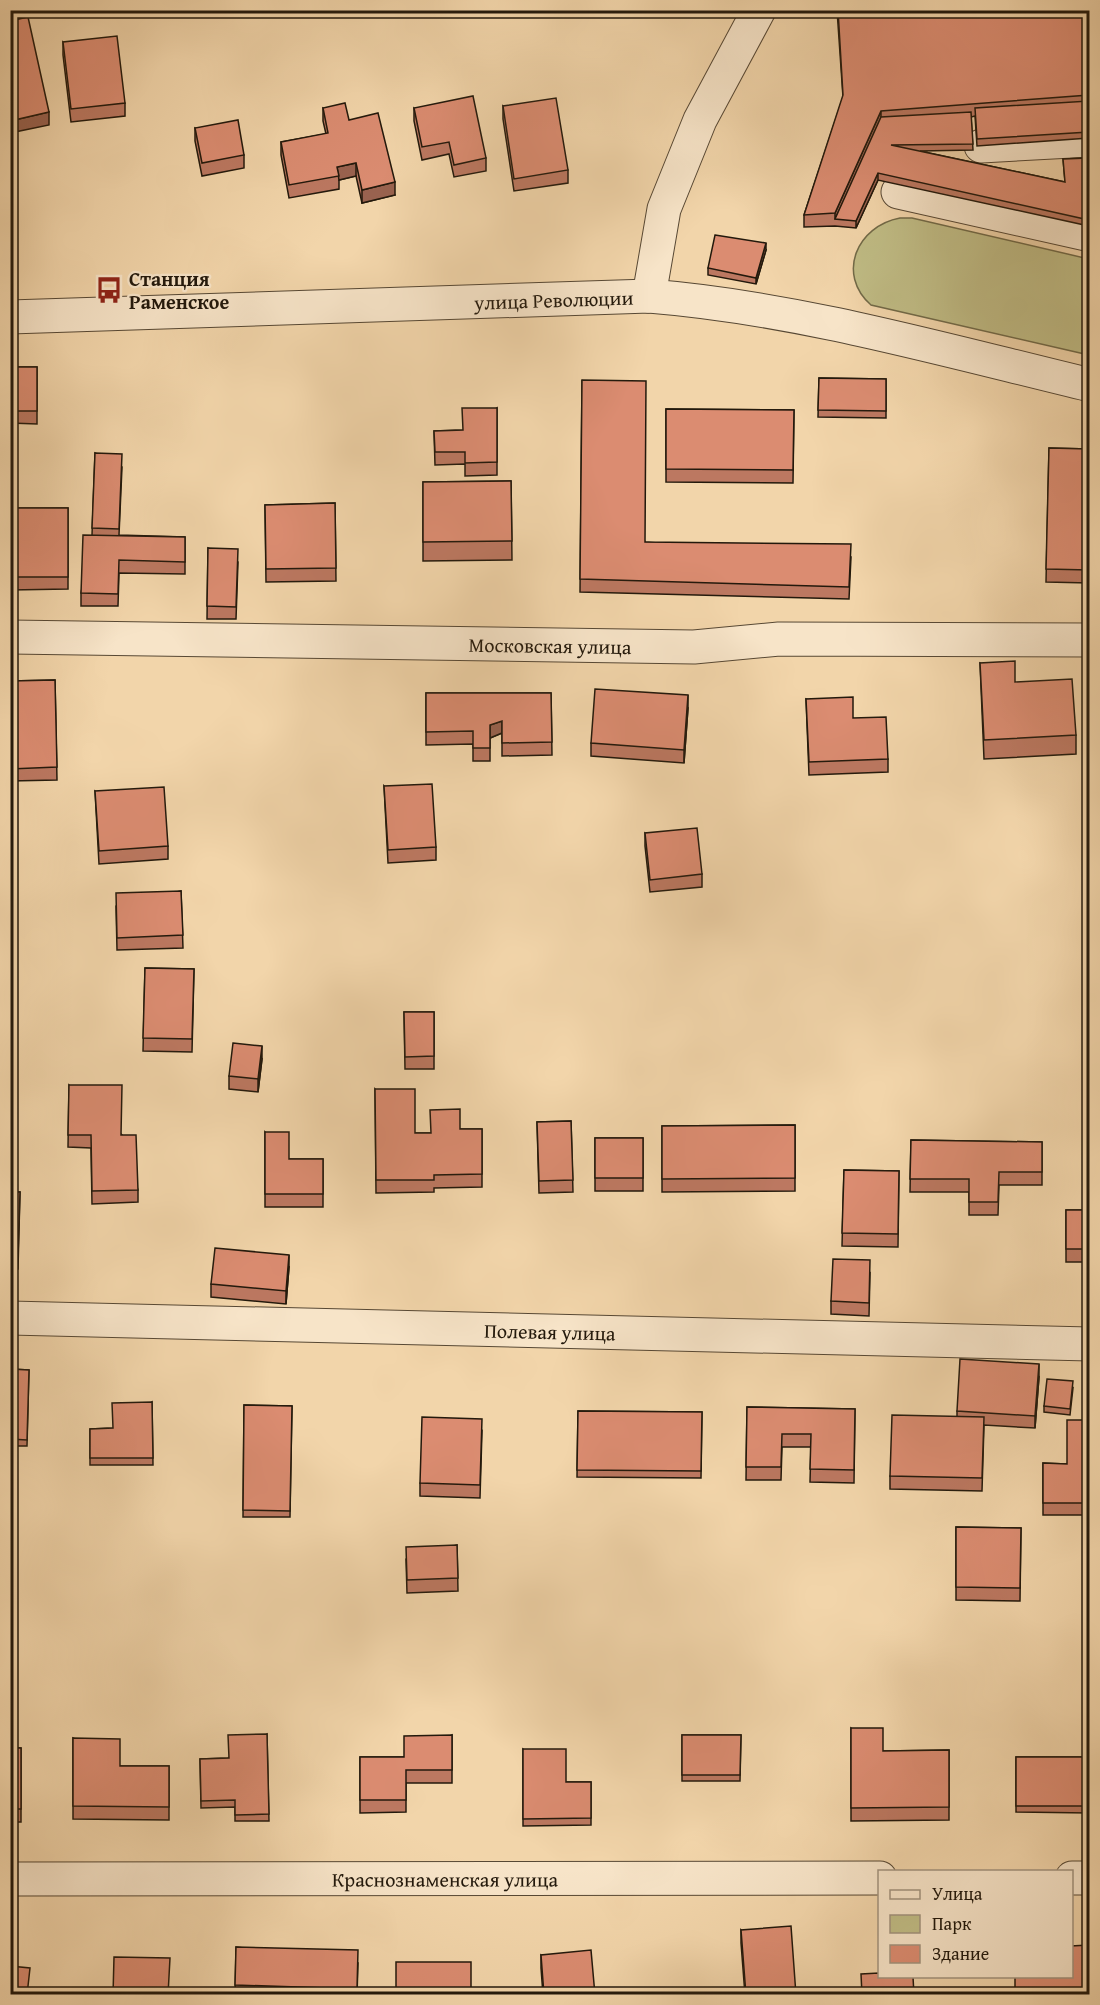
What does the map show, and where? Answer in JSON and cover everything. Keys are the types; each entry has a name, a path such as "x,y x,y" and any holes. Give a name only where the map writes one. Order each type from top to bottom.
{"street":[{"path":"649,296 664,209 700,120 759,10"},
{"path":"981,146 1089,140"},
{"path":"898,192 1089,236"},
{"name":"улица Революции","path":"10,317 649,296 700,300 769,311 907,341 1089,385"},
{"name":"Московская улица","path":"10,637 694,647 779,639 1089,640"},
{"name":"Полевая улица","path":"10,1318 1089,1344"},
{"name":"Краснознаменская улица","path":"10,1879 878,1878"},
{"path":"1073,1878 1089,1878"}],"green space":[{"path":"900,218 912,218 1089,259 1089,355 871,305 860,293 855,279 853,266 856,253 872,231"}],"building":[{"path":"838,10 1089,10 1089,95 881,111 835,213 804,215 843,95"},
{"path":"28,17 49,112 10,121 10,21"},
{"path":"117,36 125,103 71,109 63,42"},
{"path":"473,96 486,158 454,165 449,142 422,147 414,108"},
{"path":"556,98 568,170 514,179 503,106"},
{"path":"1089,101 1089,132 977,139 975,108"},
{"path":"345,103 349,120 378,113 395,182 362,190 356,163 337,167 339,176 289,185 281,142 328,133 323,108"},
{"path":"971,112 973,144 891,145 1065,182 1063,159 1089,158 1089,220 878,173 856,221 835,219 881,117"},
{"path":"238,120 244,155 202,163 195,128"},
{"path":"715,235 766,243 756,278 708,268"},
{"path":"10,367 37,367 37,411 10,411"},
{"path":"819,378 886,379 886,411 818,410"},
{"path":"582,380 646,381 645,542 851,544 849,587 580,579"},
{"path":"462,408 497,408 497,462 465,463 465,452 435,452 434,431 463,430"},
{"path":"666,409 794,410 793,470 666,469"},
{"path":"1049,448 1089,449 1089,570 1046,569"},
{"path":"95,453 122,454 119,529 92,528"},
{"path":"511,481 512,541 423,542 423,482"},
{"path":"10,485 14,485 14,508 68,508 68,577 10,577"},
{"path":"335,503 336,568 266,569 265,505"},
{"path":"83,535 185,537 185,562 119,560 118,594 81,593"},
{"path":"208,548 238,549 236,607 207,606"},
{"path":"1015,661 1015,682 1072,679 1076,735 984,740 980,663"},
{"path":"55,680 57,767 10,769 10,681"},
{"path":"595,689 688,695 684,750 591,743"},
{"path":"426,693 551,693 552,742 502,743 502,721 490,725 490,748 473,748 473,731 426,732"},
{"path":"853,697 853,718 886,717 888,759 809,762 806,699"},
{"path":"432,784 436,847 388,850 384,786"},
{"path":"164,787 168,846 99,851 95,791"},
{"path":"697,828 702,874 650,880 645,833"},
{"path":"181,891 183,935 117,938 116,893"},
{"path":"145,968 194,969 192,1039 143,1038"},
{"path":"404,1012 434,1012 434,1056 405,1057"},
{"path":"233,1043 262,1046 258,1079 229,1076"},
{"path":"69,1085 122,1085 121,1135 136,1135 138,1190 92,1191 91,1135 68,1135"},
{"path":"375,1089 415,1089 415,1133 431,1133 430,1110 460,1109 460,1129 482,1129 482,1174 434,1175 434,1180 376,1180"},
{"path":"571,1121 573,1180 539,1181 537,1122"},
{"path":"795,1125 795,1178 662,1179 662,1126"},
{"path":"265,1132 289,1132 289,1159 323,1159 323,1194 265,1194"},
{"path":"595,1138 643,1138 643,1178 595,1178"},
{"path":"911,1140 1042,1142 1042,1172 999,1172 998,1202 969,1202 969,1179 910,1179"},
{"path":"844,1170 899,1171 898,1234 842,1233"},
{"path":"10,1192 20,1192 18,1256 10,1256"},
{"path":"1066,1210 1089,1210 1089,1249 1066,1249"},
{"path":"215,1248 289,1255 286,1291 211,1284"},
{"path":"833,1259 870,1260 869,1303 831,1301"},
{"path":"960,1359 1039,1364 1035,1416 957,1411"},
{"path":"10,1369 29,1370 27,1440 10,1439"},
{"path":"1047,1379 1073,1381 1070,1409 1044,1406"},
{"path":"152,1402 153,1458 90,1458 90,1429 113,1428 112,1403"},
{"path":"244,1405 292,1406 290,1511 243,1510"},
{"path":"747,1407 855,1409 854,1470 810,1469 811,1434 782,1434 781,1467 746,1467"},
{"path":"578,1411 702,1412 701,1471 577,1470"},
{"path":"892,1415 984,1417 982,1478 890,1476"},
{"path":"422,1417 482,1419 480,1485 420,1483"},
{"path":"1067,1420 1089,1420 1089,1481 1083,1481 1083,1503 1043,1503 1043,1463 1067,1464"},
{"path":"956,1527 1021,1528 1020,1588 956,1587"},
{"path":"457,1545 458,1578 407,1580 406,1547"},
{"path":"851,1728 883,1728 883,1751 949,1750 949,1807 851,1808"},
{"path":"267,1734 269,1814 235,1815 235,1800 201,1801 200,1759 229,1758 228,1735"},
{"path":"452,1735 452,1770 406,1770 406,1800 360,1800 360,1757 404,1757 404,1736"},
{"path":"682,1735 741,1735 740,1775 682,1775"},
{"path":"73,1738 120,1739 120,1766 169,1766 169,1807 73,1806"},
{"path":"10,1748 21,1748 21,1809 10,1809"},
{"path":"523,1749 566,1749 566,1782 591,1782 591,1818 523,1819"},
{"path":"1016,1757 1089,1757 1089,1806 1016,1806"},
{"path":"791,1926 796,1995 746,1995 741,1930"},
{"path":"1089,1945 1089,1995 1015,1995 1015,1978 1073,1978 1073,1946"},
{"path":"236,1947 358,1950 357,1989 235,1985"},
{"path":"591,1950 595,1995 544,1995 541,1955"},
{"path":"114,1957 170,1958 168,1995 113,1995"},
{"path":"396,1962 471,1962 471,1995 396,1995"},
{"path":"10,1966 30,1968 27,1995 10,1995"},
{"path":"878,1973 878,1978 913,1978 914,1995 862,1995 861,1974"}],"place":[{"name":"Станция Раменское","path":"109,290"}]}
